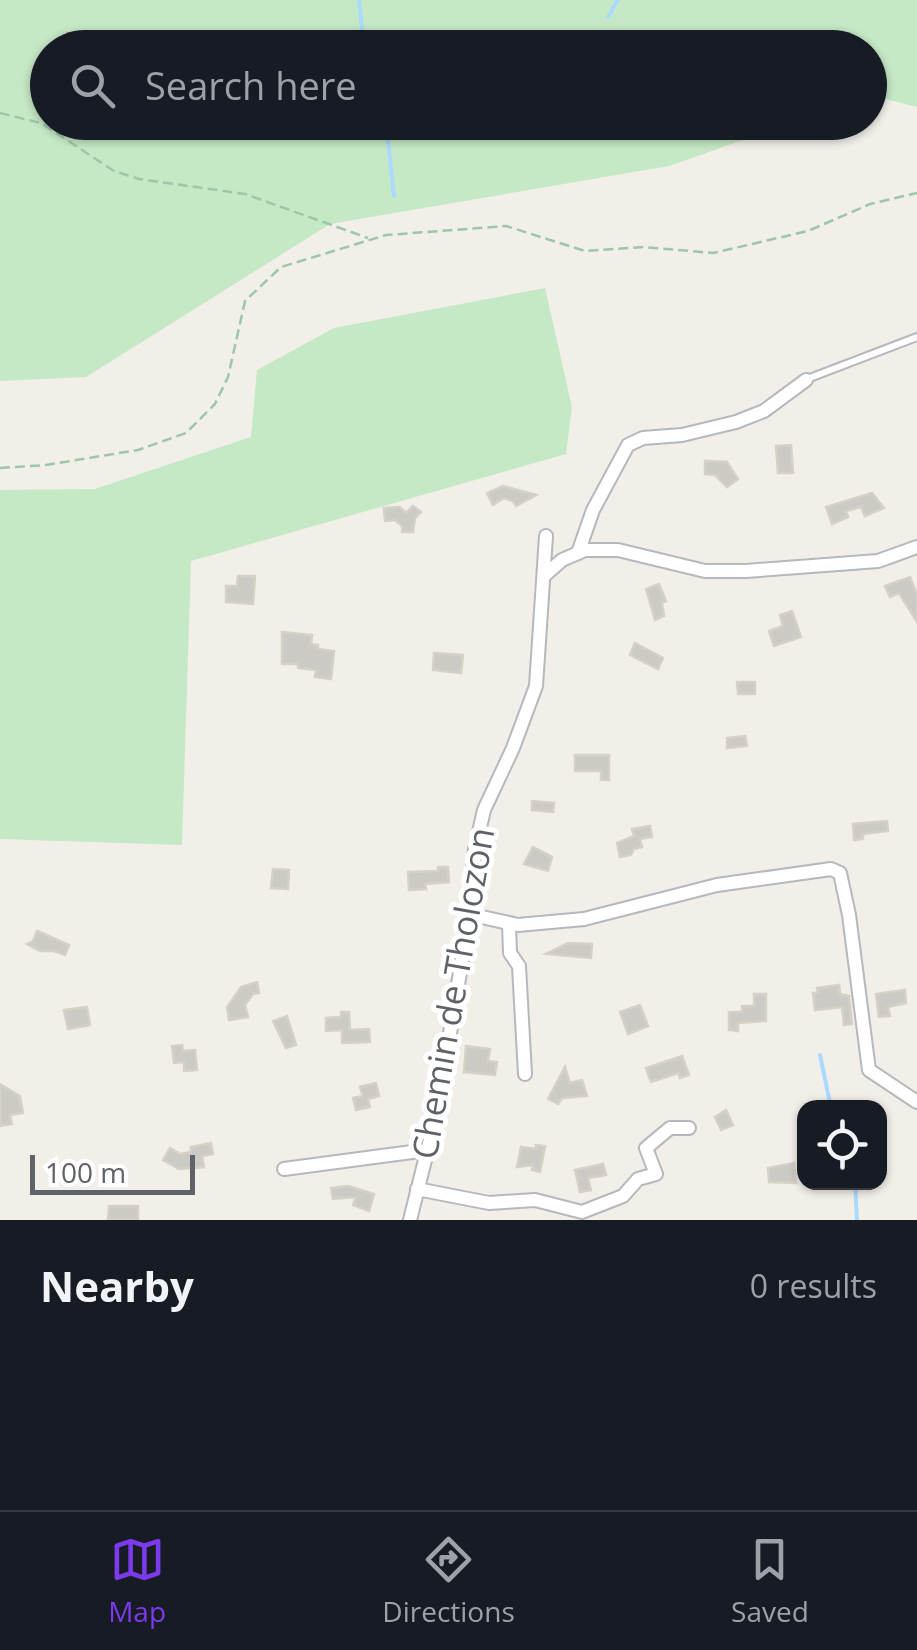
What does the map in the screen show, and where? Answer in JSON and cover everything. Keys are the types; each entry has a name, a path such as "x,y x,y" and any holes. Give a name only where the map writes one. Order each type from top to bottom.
{"street":[{"path":"578,553 593,510 628,445 643,438 682,435 736,422 764,410 806,380"},
{"name":"Chemin de Tholozon","path":"410,1220 437,1112 484,810 536,686 546,536"},
{"path":"545,575 562,560 585,550 618,550 705,571 746,571 878,561 917,547"},
{"path":"468,914 509,924 584,919 717,885 831,869 840,873 848,915 869,1070 917,1102"},
{"path":"509,924 510,953 519,966 525,1074"},
{"path":"418,1189 489,1203 536,1200 582,1212 623,1196 638,1180 656,1174 646,1148 670,1128 689,1128"},
{"path":"284,1169 427,1150"}],"lane":[{"path":"806,380 917,337"}],"path":[{"path":"0,113 30,119"},
{"path":"68,140 114,171 245,194 371,240"},
{"path":"0,468 138,450 186,433 215,404 228,377 245,301 281,267 386,235 506,226 584,250 643,247 713,253 808,231 870,204 917,193"}],"green space":[{"path":"0,0 917,0 917,107 887,99 887,30 30,30 30,140 743,140 669,166 330,224 86,377 0,381"},
{"path":"545,288 572,407 566,454 191,561 182,845 0,839 0,490 95,489 251,437 257,370 334,328"}],"building":[{"path":"791,445 793,473 778,473 776,446"},
{"path":"705,461 727,462 738,479 727,487 715,475 705,474"},
{"path":"503,486 536,495 516,506 504,498 493,505 487,493"},
{"path":"872,493 884,508 865,516 861,507 846,511 848,517 832,524 826,507"},
{"path":"413,506 421,512 415,518 413,532 402,532 402,526 395,520 385,521 384,508 400,507 406,513"},
{"path":"238,576 255,576 253,604 226,602 226,586 237,586"},
{"path":"910,577 917,595 917,622 899,593 890,597 885,586"},
{"path":"659,584 666,601 662,603 664,616 655,620 646,589"},
{"path":"792,611 801,637 774,646 769,631 783,626 780,615"},
{"path":"282,632 312,635 311,644 334,651 331,679 315,677 316,670 298,668 298,664 282,664"},
{"path":"635,643 663,658 658,669 630,655"},
{"path":"434,653 463,655 461,673 433,670"},
{"path":"737,682 755,682 755,694 738,694"},
{"path":"745,736 747,746 727,748 727,738"},
{"path":"575,755 609,755 609,780 601,780 601,771 575,771"},
{"path":"532,801 554,803 553,812 532,810"},
{"path":"887,821 888,831 863,834 863,839 854,840 853,824"},
{"path":"650,826 652,837 640,839 642,847 620,857 617,843 634,836 632,829"},
{"path":"533,847 552,857 548,871 524,864"},
{"path":"438,867 448,867 449,882 409,890 408,872 438,871"},
{"path":"273,869 289,870 288,889 271,888"},
{"path":"37,931 69,945 65,955 40,951 27,944"},
{"path":"568,943 592,944 591,958 546,954"},
{"path":"257,982 259,993 253,994 245,1005 248,1017 229,1020 227,1007 241,987"},
{"path":"839,985 840,994 849,996 852,1024 844,1025 842,1007 815,1010 813,993 818,993 817,988"},
{"path":"905,990 906,1003 888,1007 890,1016 879,1017 876,994"},
{"path":"754,994 766,994 766,1021 738,1023 738,1031 729,1030 729,1012 742,1012 742,1006 754,1006"},
{"path":"640,1005 648,1026 628,1034 620,1012"},
{"path":"87,1007 90,1025 68,1029 64,1010"},
{"path":"341,1012 349,1012 350,1030 369,1029 370,1042 342,1043 342,1030 326,1031 326,1018 341,1017"},
{"path":"287,1016 296,1045 286,1048 273,1021"},
{"path":"182,1045 183,1051 195,1050 197,1070 184,1071 184,1062 174,1063 172,1046"},
{"path":"466,1046 490,1049 488,1061 497,1062 495,1075 464,1072"},
{"path":"682,1056 689,1075 680,1078 678,1073 651,1082 646,1068"},
{"path":"565,1067 570,1083 582,1080 587,1096 562,1098 558,1104 548,1099"},
{"path":"376,1083 379,1096 368,1099 370,1107 356,1110 353,1098 363,1096 360,1087"},
{"path":"0,1084 20,1096 23,1113 10,1115 12,1124 0,1126"},
{"path":"726,1110 733,1125 721,1130 715,1117"},
{"path":"211,1143 213,1154 202,1156 204,1167 179,1169 163,1160 170,1148 180,1154"},
{"path":"536,1145 545,1146 540,1172 532,1170 533,1165 517,1167 521,1147 536,1149"},
{"path":"794,1163 796,1183 769,1182 768,1168"},
{"path":"603,1164 606,1175 588,1178 591,1190 580,1192 575,1170"},
{"path":"348,1186 374,1194 369,1211 353,1205 356,1197 333,1199 331,1188"},
{"path":"109,1206 138,1206 138,1220 108,1220"}],"waterway":[{"path":"359,0 362,30"},
{"path":"608,17 618,0"},
{"path":"388,140 394,196"},
{"path":"820,1055 829,1100"},
{"path":"855,1190 857,1220"}]}
